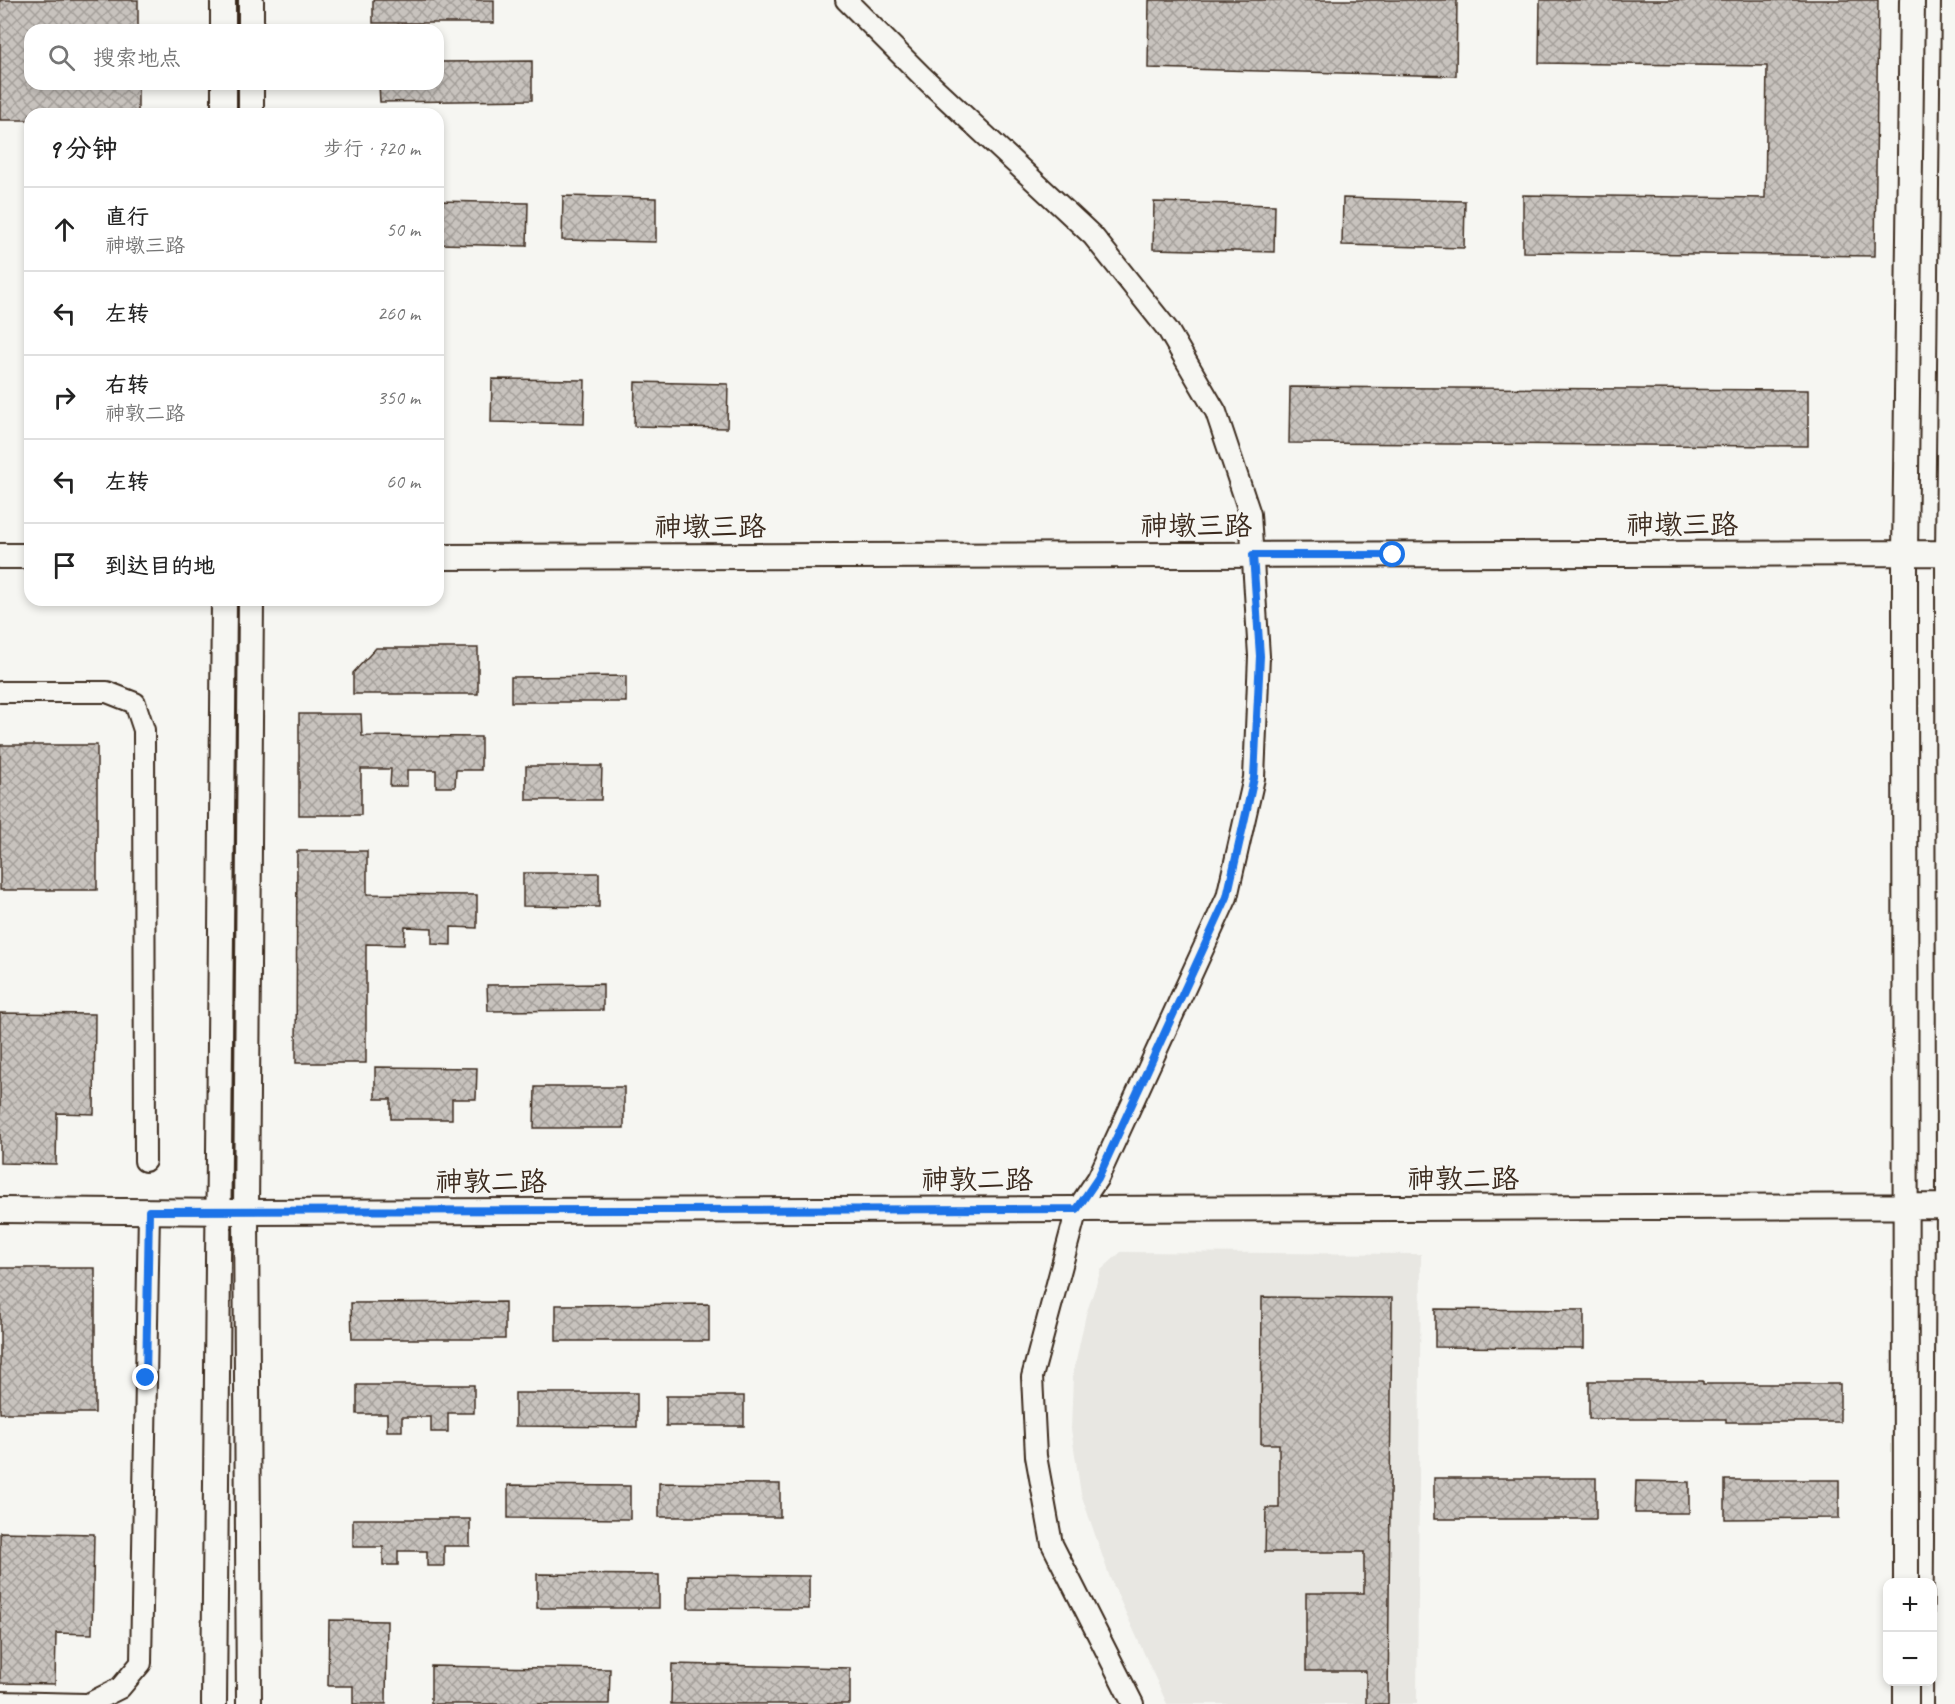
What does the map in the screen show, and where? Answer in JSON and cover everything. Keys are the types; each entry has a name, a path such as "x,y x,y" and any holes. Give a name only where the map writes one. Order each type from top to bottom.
{"street":[{"path":"224,0 224,24"},
{"path":"251,0 251,24"},
{"path":"846,0 922,76 1093,236 1168,330 1216,412 1250,514 1260,656 1254,778 1227,897 1098,1178 1077,1209 1032,1377 1036,1456 1052,1544 1133,1704"},
{"path":"1906,1578 1905,554 1912,0"},
{"path":"1946,1704 1952,1206 1951,553 1954,0"},
{"path":"224,90 224,108"},
{"path":"251,90 251,108"},
{"name":"神墩三路","path":"444,557 1951,553"},
{"path":"0,556 24,556"},
{"path":"214,1704 224,606"},
{"path":"249,1704 246,1212 251,606"},
{"path":"0,692 107,692 135,703 144,730 145,1161"},
{"name":"神敦二路","path":"0,1210 246,1212 1952,1206"},
{"path":"0,1702 87,1704 120,1688 141,1663 149,1211"},
{"path":"1906,1686 1906,1704"}],"shaded area":[{"path":"1121,1252 1421,1254 1417,1704 1167,1704 1110,1578 1081,1494 1071,1429 1073,1375 1086,1314 1101,1270"}],"building":[{"path":"0,0 138,0 138,24 24,24 24,90 138,90 138,108 24,108 24,120 0,120"},
{"path":"373,0 494,0 494,23 373,23"},
{"path":"1149,0 1457,0 1456,76 1148,68"},
{"path":"1540,0 1878,0 1875,256 1523,252 1523,195 1765,198 1767,66 1539,63"},
{"path":"532,61 532,100 380,102 379,90 444,90 444,62"},
{"path":"563,196 656,198 656,242 562,240"},
{"path":"1343,198 1465,201 1464,248 1342,245"},
{"path":"444,201 528,203 527,246 444,244"},
{"path":"1154,202 1275,205 1274,252 1153,249"},
{"path":"492,379 585,380 584,424 491,422"},
{"path":"635,382 728,384 727,428 634,426"},
{"path":"1290,387 1808,390 1808,446 1289,443"},
{"path":"376,648 478,648 478,694 353,694 353,673"},
{"path":"626,676 626,702 511,702 511,677"},
{"path":"299,714 361,714 362,736 481,737 481,770 456,770 455,787 436,787 436,770 407,770 407,786 390,786 391,769 361,769 361,815 299,815"},
{"path":"0,745 97,745 97,890 0,890"},
{"path":"526,766 602,766 601,800 526,800"},
{"path":"297,851 367,851 367,894 477,895 477,928 451,927 451,945 432,944 432,928 405,927 404,945 366,944 366,1063 296,1063"},
{"path":"523,873 599,873 599,907 523,906"},
{"path":"603,984 603,1010 488,1011 487,985"},
{"path":"0,1013 95,1014 94,1114 57,1113 56,1164 0,1163"},
{"path":"375,1067 477,1068 476,1099 452,1099 452,1119 391,1119 391,1099 375,1099"},
{"path":"535,1087 624,1087 624,1128 534,1128"},
{"path":"0,1268 95,1268 95,1413 0,1413"},
{"path":"1262,1297 1392,1298 1388,1704 1366,1704 1366,1671 1306,1671 1306,1593 1364,1593 1364,1552 1265,1552 1266,1508 1279,1508 1279,1444 1261,1444"},
{"path":"505,1302 505,1339 352,1339 351,1303"},
{"path":"709,1304 709,1341 556,1341 556,1305"},
{"path":"1435,1309 1584,1310 1584,1348 1435,1347"},
{"path":"1589,1381 1840,1384 1840,1422 1589,1419"},
{"path":"357,1385 474,1385 474,1413 448,1413 448,1432 431,1432 431,1417 402,1417 402,1431 387,1431 387,1414 357,1414"},
{"path":"515,1393 637,1393 637,1427 515,1426"},
{"path":"666,1396 744,1396 744,1426 666,1426"},
{"path":"1434,1478 1596,1478 1596,1519 1434,1519"},
{"path":"1725,1480 1839,1480 1839,1518 1725,1519"},
{"path":"1636,1481 1689,1482 1689,1513 1635,1513"},
{"path":"659,1483 780,1484 780,1517 659,1517"},
{"path":"508,1485 630,1486 630,1519 508,1518"},
{"path":"353,1519 470,1519 470,1546 444,1546 444,1566 427,1566 427,1551 398,1551 398,1565 383,1565 383,1547 353,1547"},
{"path":"0,1532 94,1534 92,1634 56,1633 55,1684 0,1683"},
{"path":"537,1574 659,1575 659,1608 537,1608"},
{"path":"688,1575 809,1576 809,1609 688,1608"},
{"path":"329,1620 387,1621 386,1704 353,1704 353,1686 328,1686"},
{"path":"672,1664 850,1668 850,1704 671,1704"},
{"path":"431,1666 610,1669 609,1704 431,1704"}],"route":[{"path":"146,1378 149,1211 1077,1209 1098,1178 1227,897 1254,778 1260,656 1253,555 1393,555"}]}
